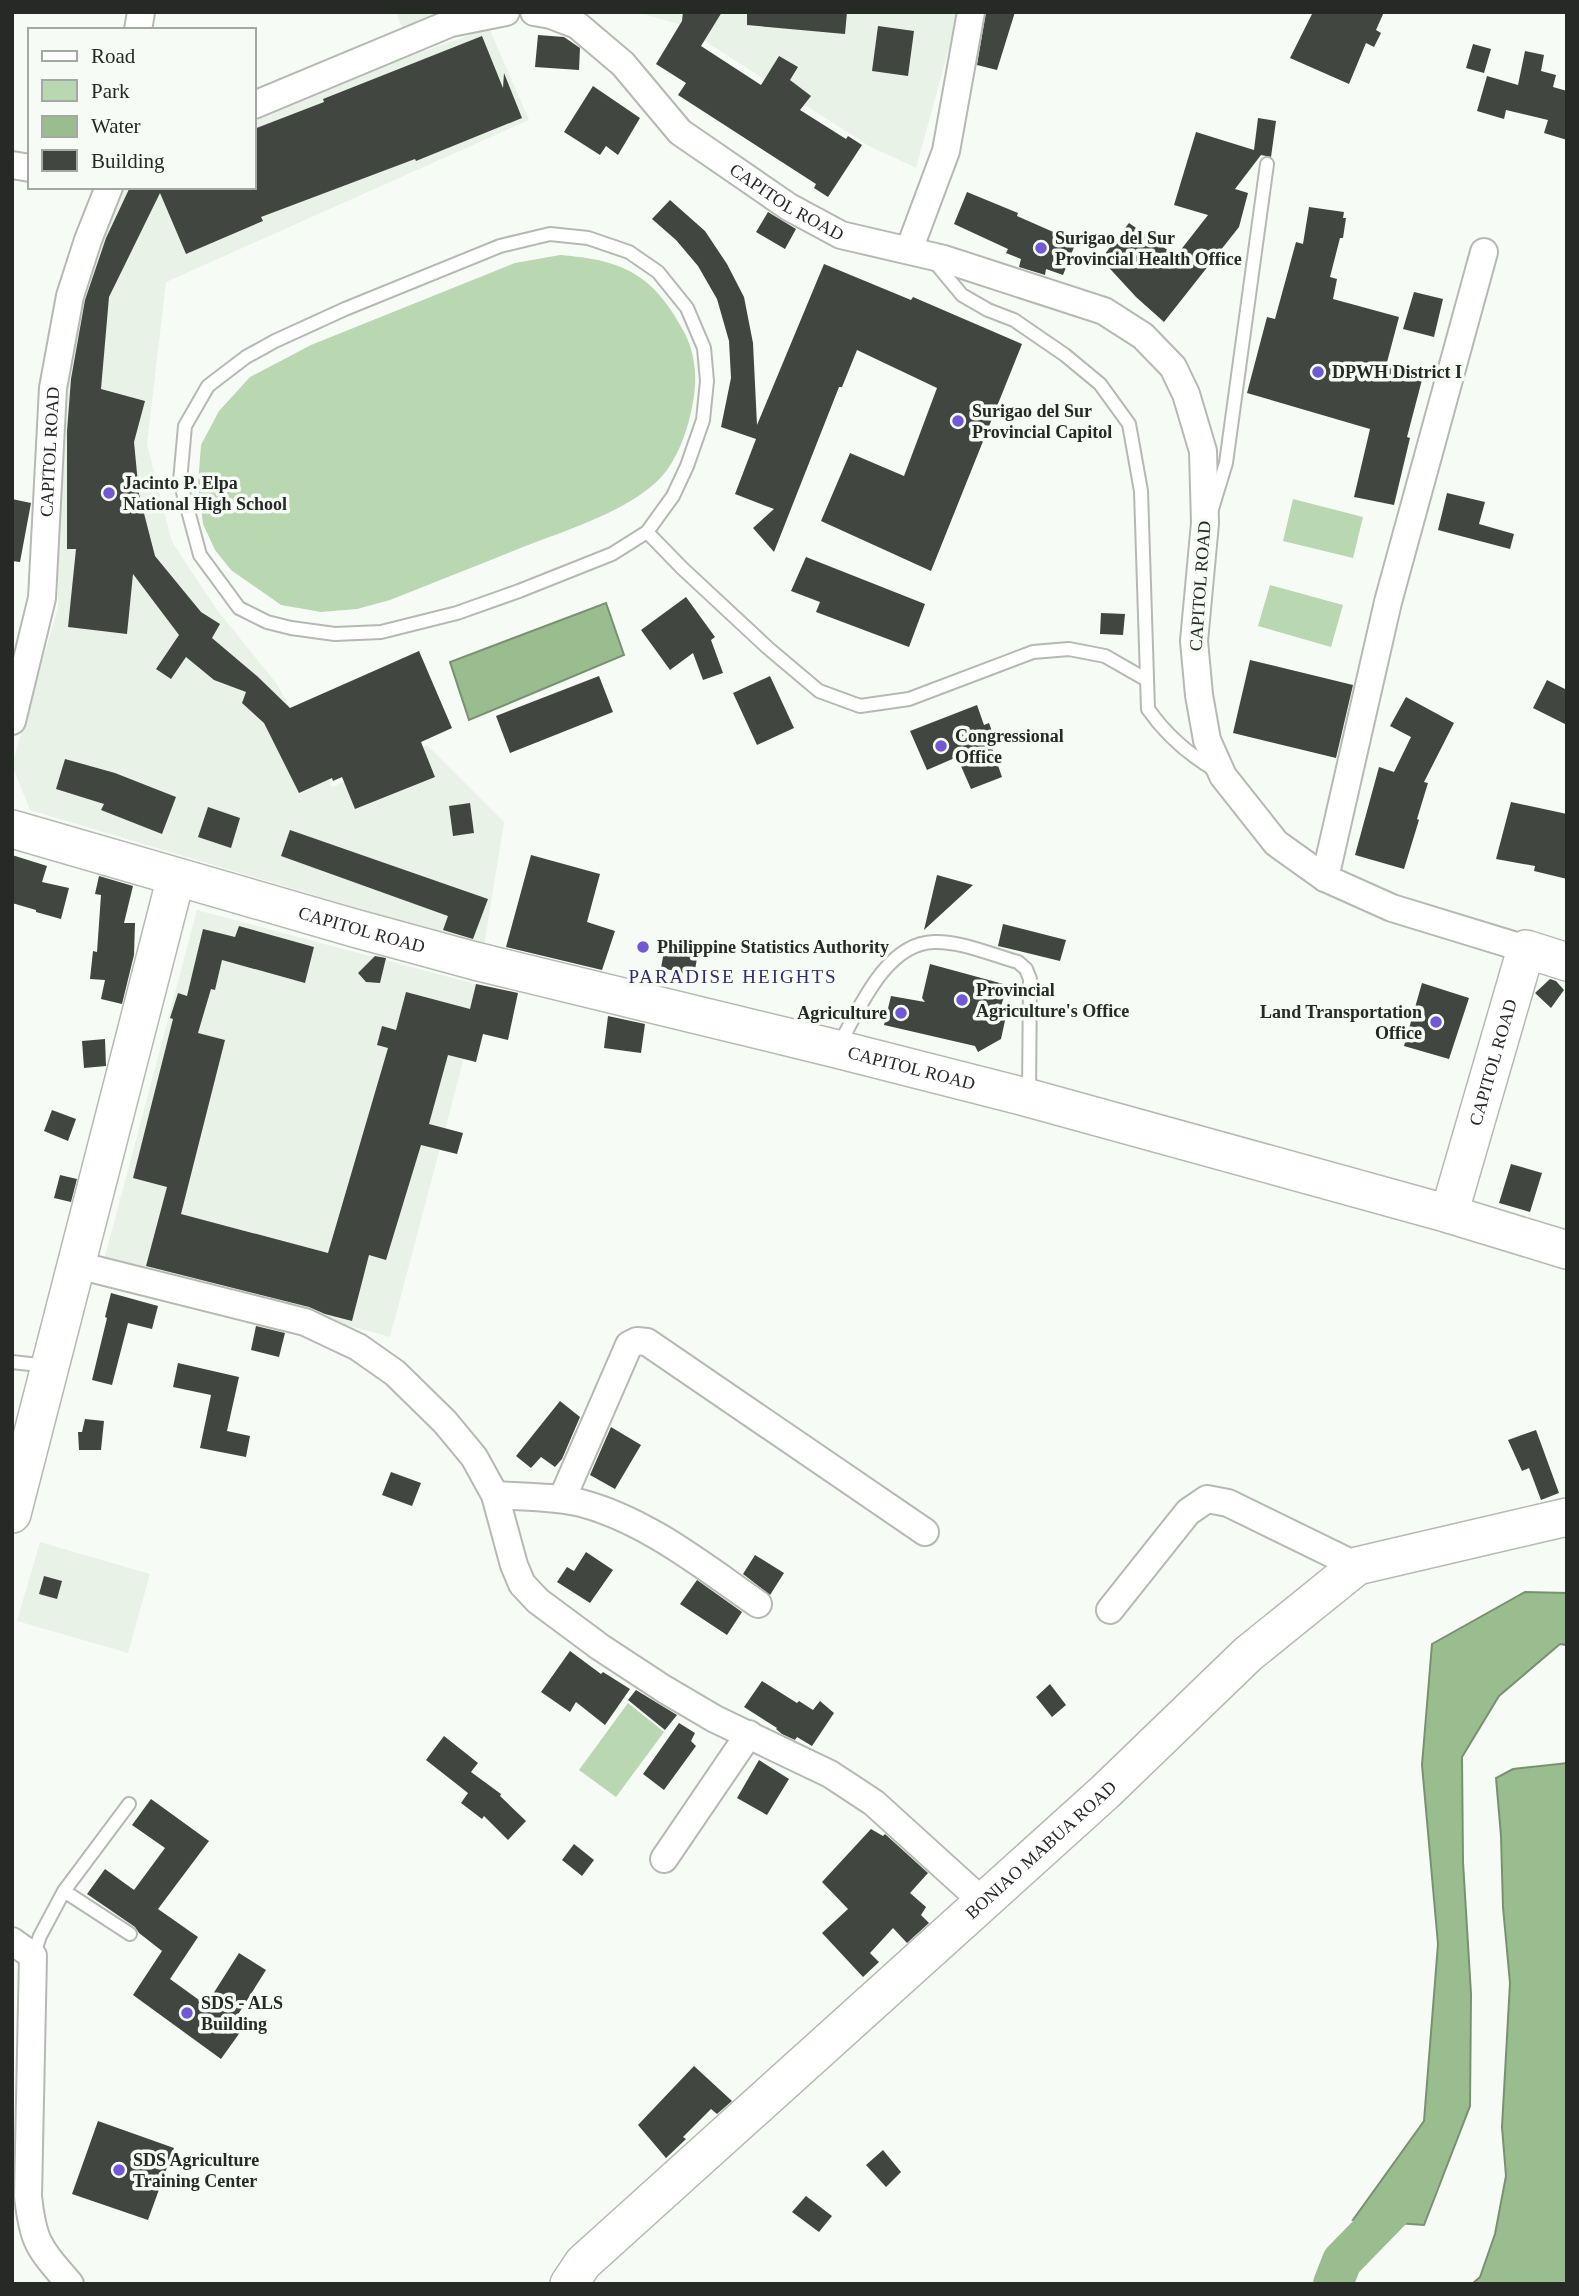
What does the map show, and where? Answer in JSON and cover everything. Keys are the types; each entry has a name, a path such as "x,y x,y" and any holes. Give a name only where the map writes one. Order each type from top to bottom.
{"main road":[{"name":"CAPITOL ROAD","path":"12,829 462,957 1029,1098 1449,1214 1526,949"},
{"path":"12,1514 176,877"},
{"path":"1526,949 1567,962"},
{"path":"1449,1214 1567,1250"},
{"name":"BONIAO MABUA ROAD","path":"569,2284 583,2263 1105,1792 1248,1654 1357,1566 1567,1517"}],"street":[{"path":"256,104 451,23 506,12"},
{"name":"CAPITOL ROAD","path":"534,12 577,25 624,64 680,132 789,207 841,234 920,253 1104,311 1143,336 1173,367 1186,394 1203,451 1205,523 1194,641 1207,740 1223,776 1276,843 1325,878 1392,908 1526,949"},
{"path":"920,253 946,151 971,12"},
{"name":"CAPITOL ROAD","path":"12,720 42,598 55,375 70,296 107,189"},
{"path":"1325,878 1388,602 1484,252"},
{"path":"77,1265 305,1322 358,1347 395,1373 445,1422 474,1457 495,1495 522,1584 538,1601 600,1647 664,1689 715,1719 830,1774 874,1803 982,1901"},
{"path":"562,1499 629,1345 637,1341 647,1342 925,1532"},
{"path":"495,1495 562,1499 607,1511 639,1526 758,1604"},
{"path":"1110,1610 1188,1511 1207,1499 1228,1503 1357,1566"},
{"path":"664,1858 749,1734"},
{"path":"22,1948 28,2196 32,2228 39,2247 70,2284"}],"lane":[{"path":"1205,523 1220,487 1226,463 1267,164"},
{"path":"550,234 588,238 629,252 658,272 687,308 704,348 707,381 703,420 673,496 647,532 612,554 457,613 381,632 334,634 291,628 267,622 239,608 200,555 180,481 185,426 208,386 246,357 275,341 345,309 500,246 550,234"},
{"path":"920,253 962,295 1025,327 1065,355 1100,384 1129,424 1141,491 1148,709 1158,724 1196,759 1223,776"},
{"path":"647,532 768,648 819,691 860,706 909,699 1033,652 1069,649 1105,656 1147,680"},
{"path":"837,1049 863,999 891,963 905,951 921,943 955,944 1018,962 1026,969 1030,979 1029,1098"},
{"path":"12,1362 51,1367"},
{"path":"22,1948 40,1936 64,1891 129,1804"},
{"path":"64,1891 130,1934"}],"shaded area":[{"path":"396,12 452,12 404,32"},
{"path":"637,12 959,12 916,168 869,146 678,24"},
{"name":"Jacinto P. Elpa National High School","path":"489,28 529,120 166,282 147,444 172,542 217,610 277,684 332,787 427,745 504,822 484,946 30,810 12,765 58,608 59,391 109,189 256,189 256,111"},
{"path":"197,910 483,986 390,1337 104,1260"},
{"path":"40,1542 150,1574 128,1653 17,1621"}],"green space":[{"path":"560,255 601,261 633,273 659,295 687,339 693,358 694,397 676,456 655,484 621,507 581,525 390,600 357,609 321,612 281,605 231,570 215,550 203,524 198,485 201,445 219,411 250,377 311,345 515,263"},
{"path":"1293,499 1363,517 1353,558 1283,541"},
{"path":"1270,585 1343,605 1331,647 1258,626"},
{"path":"628,1703 664,1732 616,1797 579,1770"}],"water":[{"path":"606,603 624,655 469,720 450,662"},
{"path":"1525,1592 1567,1593 1567,1645 1560,1644 1499,1696 1462,1757 1463,1862 1471,1994 1470,2106 1424,2225 1353,2220 1424,2121 1438,1944 1422,1765 1432,1644"},
{"path":"1567,1763 1567,2284 1472,2284 1480,2277 1495,2234 1506,2176 1502,2127 1510,1983 1496,1778 1513,1769"}],"building":[{"path":"683,12 722,12 701,46 761,85 779,56 798,67 790,80 811,96 800,110 846,139 848,136 862,145 828,197 814,188 816,184 678,95 686,83 656,64 682,21"},
{"path":"747,12 847,12 845,34 747,25"},
{"path":"986,12 1015,12 997,70 977,65"},
{"path":"1313,12 1384,12 1376,30 1381,33 1374,47 1366,43 1349,84 1290,58"},
{"path":"878,26 914,31 908,76 872,71"},
{"path":"538,35 564,37 580,48 579,70 535,67"},
{"path":"482,36 503,88 504,73 522,118 416,161 415,159 261,217 263,221 186,254 160,193 109,297 101,389 145,401 134,442 139,494 155,556 201,612 220,624 212,638 290,708 419,651 452,728 421,742 435,777 355,809 342,777 333,781 332,778 299,793 264,723 242,703 246,692 214,680 186,657 171,679 156,669 179,635 133,574 127,634 68,627 76,549 67,549 67,431 71,379 85,300 106,238 129,189 256,189 256,128 324,102 323,99"},
{"path":"1473,44 1491,49 1484,73 1466,68"},
{"path":"1525,51 1544,55 1541,71 1556,75 1553,87 1567,91 1567,140 1544,133 1548,120 1506,110 1504,119 1477,111 1487,76 1518,85"},
{"path":"593,86 640,118 618,155 606,146 600,155 564,132"},
{"path":"1258,118 1276,121 1271,157 1261,155 1235,189 1248,193 1239,227 1164,322 1136,297 1101,259 1129,223 1176,256 1208,215 1174,205 1196,132 1254,150"},
{"path":"967,192 1018,213 1017,216 1076,242 1063,275 1046,269 1045,275 1019,267 1021,259 1006,253 1008,249 954,224"},
{"path":"670,200 705,231 727,264 744,297 753,343 757,425 824,264 911,300 913,297 1022,344 931,571 821,521 850,453 904,476 937,388 857,350 842,387 839,387 774,552 753,528 774,509 735,494 756,439 721,427 731,378 729,341 717,299 698,266 676,240 652,219"},
{"path":"1309,207 1344,212 1343,218 1346,218 1343,238 1340,238 1330,277 1337,279 1333,299 1399,317 1386,366 1423,376 1407,437 1410,438 1394,505 1354,497 1370,429 1247,393 1267,317 1275,319 1296,242 1303,244"},
{"path":"768,212 796,229 785,249 756,232"},
{"path":"1414,292 1443,299 1434,337 1403,329"},
{"path":"1447,493 1485,502 1479,524 1514,534 1510,549 1438,530"},
{"path":"12,499 31,503 20,562 12,561"},
{"path":"806,557 925,604 909,647 816,612 820,602 791,591"},
{"path":"686,597 715,637 711,640 723,673 703,680 693,653 670,670 641,630"},
{"path":"1101,613 1125,614 1123,635 1100,634"},
{"path":"1250,660 1353,685 1336,758 1233,733"},
{"path":"599,676 613,712 510,753 496,716"},
{"path":"770,676 794,728 757,745 733,693"},
{"path":"1547,680 1567,690 1567,725 1533,708"},
{"path":"1406,697 1454,723 1424,782 1428,783 1404,869 1355,855 1379,767 1394,772 1411,737 1390,726"},
{"path":"977,705 984,725 989,723 997,745 992,748 1002,777 971,789 957,757 927,770 910,731"},
{"path":"65,759 115,773 176,797 162,834 101,810 104,804 56,789"},
{"path":"1511,802 1567,814 1567,879 1534,871 1535,866 1496,859"},
{"path":"470,803 474,833 453,836 449,806"},
{"path":"208,807 240,818 231,848 198,837"},
{"path":"290,830 488,899 473,939 443,930 448,916 281,856"},
{"path":"12,855 47,866 42,882 69,888 61,919 12,903"},
{"path":"531,855 600,874 587,922 615,931 602,970 506,947"},
{"path":"937,875 973,885 924,930"},
{"path":"99,876 133,886 124,923 135,923 134,955 122,1004 101,999 105,980 90,979 93,951 97,952 101,895 95,894"},
{"path":"1003,924 1066,940 1060,961 998,946"},
{"path":"239,926 314,947 305,983 222,960 215,990 211,989 198,1033 225,1040 181,1214 328,1253 388,1048 377,1045 382,1026 396,1030 406,992 470,1009 476,984 518,993 508,1040 483,1034 476,1062 448,1055 429,1124 463,1133 457,1154 421,1145 386,1260 369,1255 352,1321 309,1307 146,1266 167,1187 133,1178 173,1019 170,1018 178,993 187,996 203,929 235,937"},
{"path":"665,946 698,953 694,975 661,968"},
{"path":"375,956 386,958 380,983 366,982 358,973"},
{"name":"Provincial Agriculture's Office","path":"930,964 1007,985 999,1014 1006,1016 1001,1039 978,1052 975,1046 884,1025 891,996 925,1002 922,998"},
{"path":"1550,979 1556,981 1564,990 1551,1008 1535,993"},
{"name":"Land Transportation Office","path":"1422,983 1469,998 1449,1059 1404,1046"},
{"path":"608,1016 645,1024 641,1053 604,1048"},
{"path":"105,1039 106,1066 84,1068 82,1041"},
{"path":"52,1110 76,1119 68,1141 44,1131"},
{"path":"1511,1164 1542,1173 1530,1212 1499,1203"},
{"path":"60,1175 77,1179 71,1202 54,1198"},
{"path":"111,1293 158,1306 152,1329 128,1323 112,1385 92,1380"},
{"path":"256,1326 285,1333 279,1357 251,1350"},
{"path":"178,1363 239,1377 227,1431 250,1436 246,1457 200,1448 211,1395 173,1387"},
{"path":"560,1401 580,1417 562,1459 555,1467 541,1457 531,1468 516,1456"},
{"path":"85,1419 104,1421 101,1450 79,1450 78,1432 82,1432"},
{"path":"611,1427 641,1445 615,1489 590,1475"},
{"path":"1536,1430 1559,1493 1541,1500 1529,1468 1522,1471 1508,1440"},
{"path":"391,1472 421,1483 412,1506 382,1495"},
{"path":"586,1552 613,1570 590,1603 557,1582 567,1567 574,1571"},
{"path":"755,1555 784,1573 770,1595 743,1574"},
{"path":"44,1576 62,1581 57,1599 39,1594"},
{"path":"697,1580 742,1612 727,1635 680,1604"},
{"path":"570,1651 601,1674 603,1672 630,1689 605,1725 576,1702 570,1712 541,1692"},
{"path":"762,1681 797,1703 799,1701 813,1710 820,1701 834,1713 812,1746 797,1737 795,1740 782,1734 744,1707"},
{"path":"1050,1684 1066,1705 1052,1717 1036,1697"},
{"path":"636,1690 677,1715 665,1730 628,1700"},
{"path":"679,1723 695,1733 691,1741 696,1746 664,1790 643,1774"},
{"path":"444,1736 478,1763 471,1772 501,1794 526,1821 508,1840 484,1816 482,1819 461,1803 468,1793 426,1760"},
{"path":"759,1760 789,1779 767,1815 737,1798"},
{"path":"151,1799 209,1841 158,1909 198,1937 170,1979 206,2005 239,1953 266,1970 232,2024 241,2031 221,2059 133,1995 162,1951 135,1927 87,1894 105,1869 134,1890 165,1848 132,1825"},
{"path":"871,1829 883,1836 885,1834 928,1873 910,1893 926,1907 921,1915 929,1923 907,1943 893,1928 870,1953 879,1962 863,1977 822,1933 848,1909 822,1882"},
{"path":"574,1844 594,1860 582,1876 562,1860"},
{"path":"694,2066 732,2101 717,2114 711,2109 666,2158 638,2125"},
{"name":"SDS Agriculture Training Center","path":"98,2121 174,2148 148,2220 72,2194"},
{"path":"883,2150 901,2172 886,2187 866,2165"},
{"path":"806,2196 832,2216 819,2232 792,2212"}],"waterway":[{"path":"1333,2284 1342,2261 1418,2183"}],"place":[{"name":"Surigao del Sur Provincial Health Office","path":"1041,248"},
{"name":"DPWH District I","path":"1318,372"},
{"name":"Surigao del Sur Provincial Capitol","path":"958,421"},
{"name":"Jacinto P. Elpa National High School","path":"109,493"},
{"name":"Congressional Office","path":"941,746"},
{"name":"Philippine Statistics Authority","path":"643,947"},
{"name":"Provincial Agriculture's Office","path":"962,1000"},
{"name":"Agriculture","path":"901,1013"},
{"name":"Land Transportation Office","path":"1436,1022"},
{"name":"SDS - ALS Building","path":"187,2013"},
{"name":"SDS Agriculture Training Center","path":"119,2170"}],"district":[{"name":"PARADISE HEIGHTS","path":"733,976"}]}
